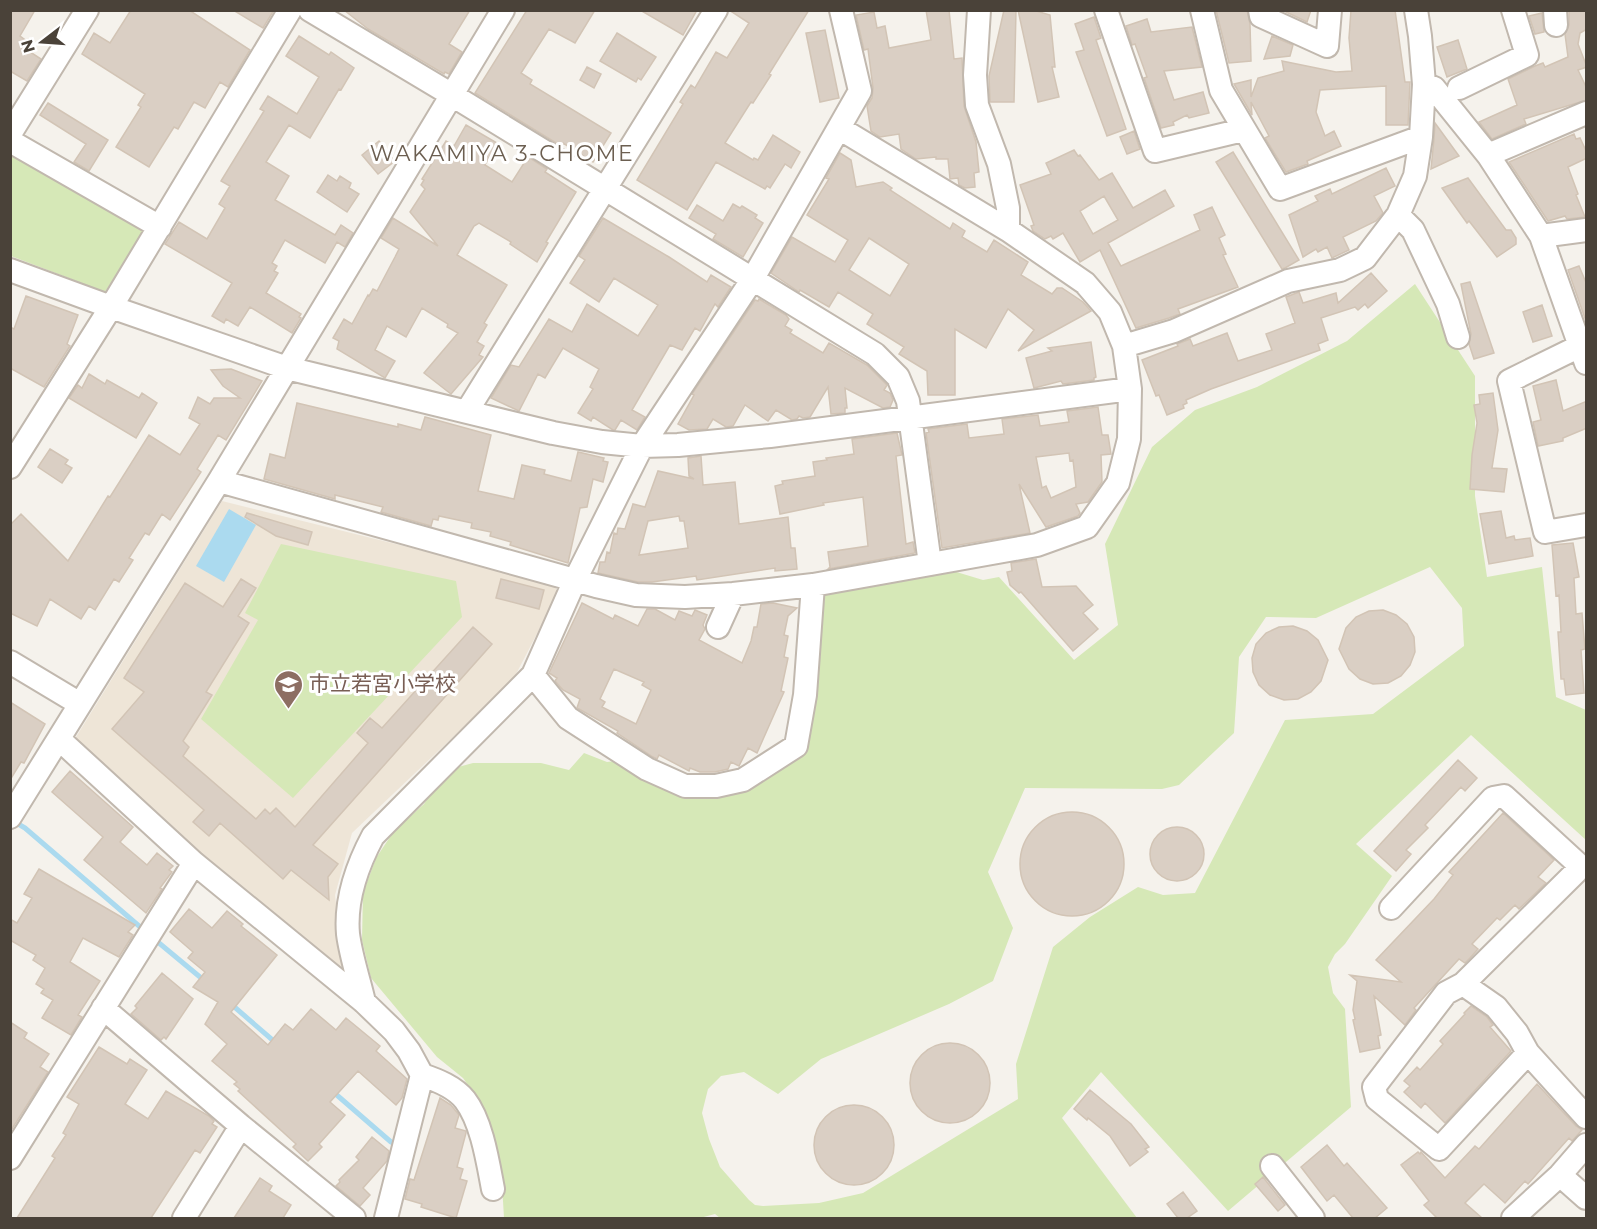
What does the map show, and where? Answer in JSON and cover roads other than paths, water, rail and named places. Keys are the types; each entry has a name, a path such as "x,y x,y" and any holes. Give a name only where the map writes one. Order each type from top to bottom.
{"street":[{"path":"10,134 87,10"},
{"path":"10,467 111,308 290,10"},
{"path":"310,10 875,354 898,377 908,400 930,564"},
{"path":"10,817 219,482 503,10"},
{"path":"467,411 716,10"},
{"path":"364,1002 348,935 348,907 360,862 373,836 532,675 575,580 642,446 753,280 860,91 841,10"},
{"path":"979,10 975,75 977,105 999,164 1008,208 1008,230"},
{"path":"1106,10 1155,151 1244,130"},
{"path":"1202,10 1221,90 1280,189 1421,137"},
{"path":"1260,10 1261,16 1327,46 1330,10"},
{"path":"1124,346 1174,331 1288,281 1340,270 1365,258 1398,215 1415,176 1421,137 1424,84 1416,10"},
{"path":"1459,88 1527,55 1513,10"},
{"path":"1424,84 1434,88 1488,155 1541,236 1583,355 1509,381 1545,532 1587,525"},
{"path":"1488,155 1587,112"},
{"path":"219,482 636,595 685,597 813,585 1037,545 1087,527 1118,483 1129,439 1130,389 1124,346 1110,312 1085,283 1008,230 839,128"},
{"path":"10,141 160,227"},
{"path":"1398,215 1413,230 1448,304 1458,337"},
{"path":"1541,236 1587,230"},
{"path":"10,270 111,308 287,368 553,433 642,446 678,445 770,436 1130,389"},
{"path":"532,675 568,718 647,769 685,786 716,786 743,780 796,746 805,695 813,585"},
{"path":"718,627 733,594"},
{"path":"10,662 80,704"},
{"path":"59,739 194,862 364,1002 394,1031 409,1051 422,1075 444,1083 465,1100 476,1122 493,1189"},
{"path":"1390,908 1493,798 1504,796 1577,863 1575,872 1463,984 1446,993 1374,1087 1377,1099 1438,1149 1528,1053"},
{"path":"10,1158 194,862"},
{"path":"1463,984 1496,1007 1517,1033 1528,1053 1587,1117"},
{"path":"103,1008 241,1126 354,1218"},
{"path":"386,1218 422,1075"},
{"path":"184,1218 241,1126"},
{"path":"1513,1218 1560,1175 1587,1145"},
{"path":"1272,1166 1313,1218"},
{"path":"1560,1175 1587,1198"}],"water":[{"path":"229,509 256,525 224,582 196,566"}],"waterway":[{"path":"13,821 25,828 146,932"},
{"path":"153,938 206,982"},
{"path":"231,1004 276,1043"},
{"path":"331,1090 391,1142"}],"place":[{"name":"市立若宮小学校","path":"288,710"}],"district":[{"name":"WAKAMIYA 3-CHOME","path":"502,153"}]}
